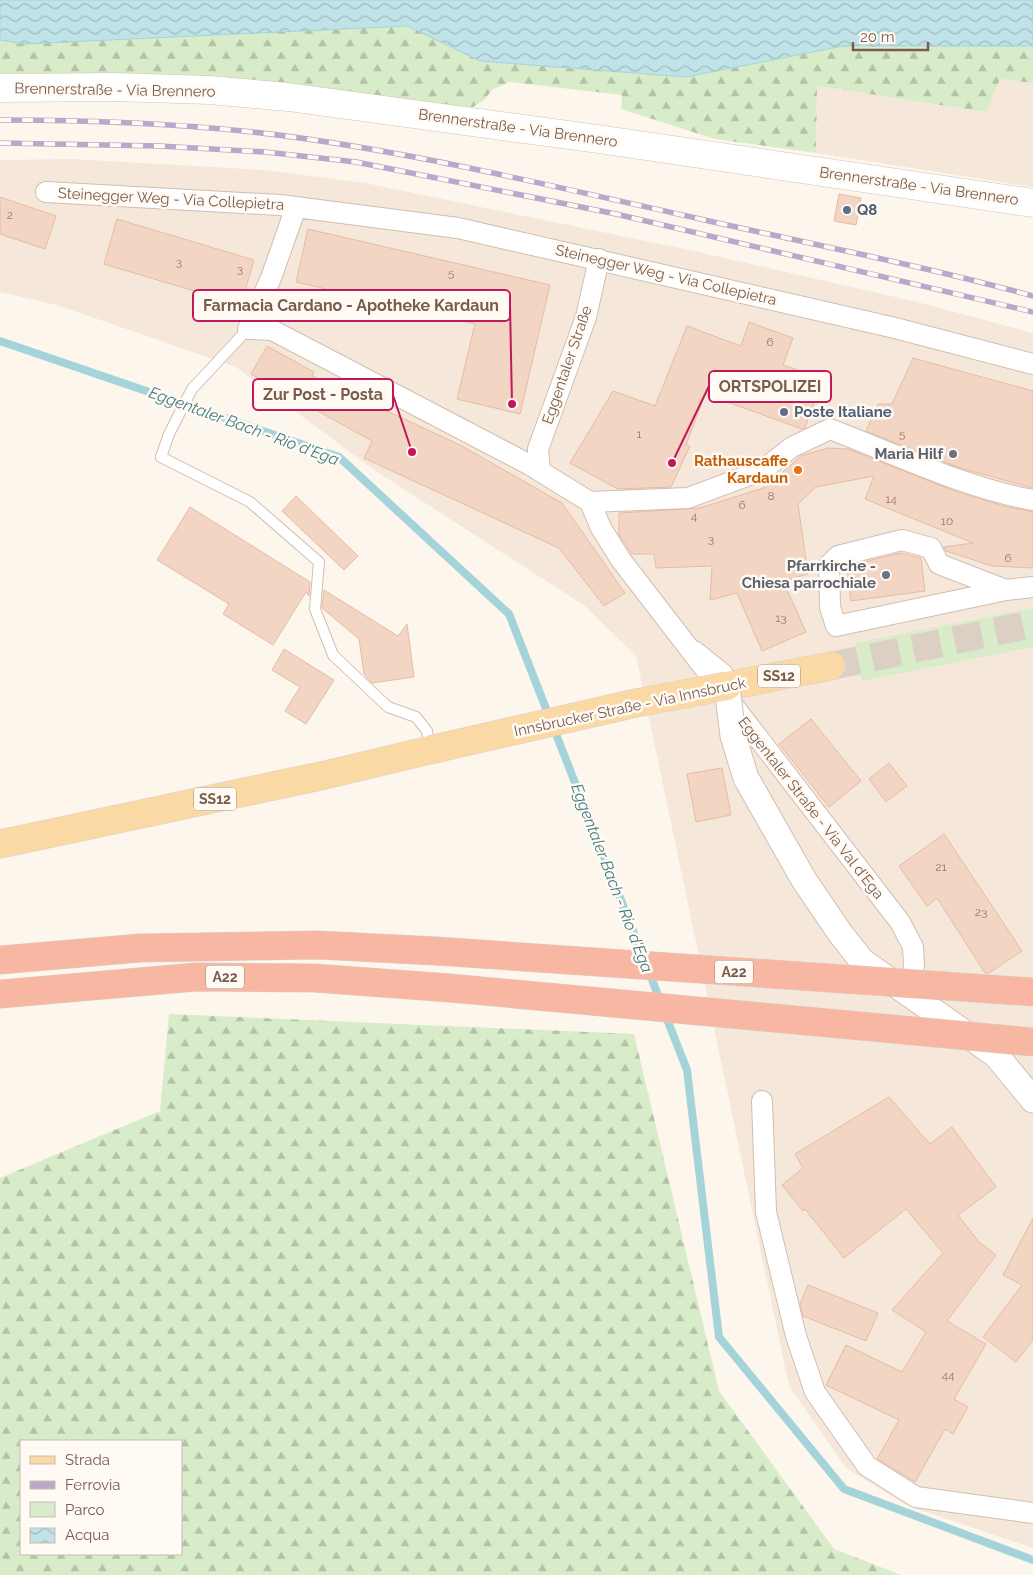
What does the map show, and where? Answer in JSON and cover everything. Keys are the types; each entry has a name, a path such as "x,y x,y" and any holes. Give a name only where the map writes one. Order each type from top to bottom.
{"highway":[{"name":"A22","path":"0,960 140,948 318,945 436,951 1033,992"},
{"name":"A22","path":"0,994 196,977 314,978 450,988 1033,1042"}],"main road":[{"name":"Brennerstraße - Via Brennero","path":"0,88 116,87 209,90 288,96 608,140 1033,203"},
{"name":"Innsbrucker Straße - Via Innsbruck","path":"430,750 636,703 727,679 831,666"},
{"name":"SS12","path":"0,844 325,775 430,750"}],"street":[{"name":"Steinegger Weg - Via Collepietra","path":"46,192 296,207 458,228 599,259 904,331 1033,364"},
{"name":"Steinegger Weg - Via Collepietra","path":"248,329 272,278 296,207"},
{"name":"Eggentaler Straße","path":"540,471 538,449 586,317 599,259"},
{"path":"248,329 272,330 540,471 590,502 688,498 763,470 792,447 830,429 1010,496 1033,500"},
{"name":"Eggentaler Straße - Via Val d'Ega","path":"590,502 600,528 621,560 900,922 913,947 914,964 911,997"},
{"path":"1006,590 939,564 931,548 902,540 838,556 829,565 830,606 836,626 1006,590 1033,587"},
{"path":"727,679 733,736 746,778 804,880 840,933 862,961 996,1055 1033,1100"},
{"path":"762,1101 766,1212 796,1336 814,1392 867,1466 916,1497 1033,1513"}],"lane":[{"path":"248,329 192,389 169,434 162,458 250,502 319,562 315,609 334,654 388,707 416,717 427,731 430,750"},
{"path":"673,628 727,679"}],"shaded area":[{"path":"1000,79 1033,83 1033,187 816,153 817,86 986,112"},
{"path":"72,159 264,170 365,183 694,251 921,303 1033,333 1033,1548 908,1506 846,1468 789,1386 636,656 585,606 374,470 236,367 57,305 0,292 0,160"}],"green space":[{"path":"408,26 480,61 686,77 843,46 1033,46 1033,83 1000,79 986,112 817,86 816,153 715,139 621,109 622,95 510,82 492,90 484,100 473,107 457,109 209,77 118,73 0,73 0,40 24,44"},
{"path":"1033,608 1033,647 862,681 855,643"},
{"path":"169,1014 634,1034 719,1391 834,1549 901,1575 0,1575 0,1178 160,1111"}],"water":[{"path":"0,0 1033,0 1033,46 843,46 686,77 480,61 408,26 24,44 0,40"}],"building":[{"name":"Q8","path":"839,194 861,198 856,225 834,221"},
{"path":"0,197 56,216 45,249 0,234"},
{"path":"117,219 254,260 241,305 104,264"},
{"path":"308,229 550,285 520,414 457,399 475,324 296,282"},
{"path":"749,322 793,338 783,365 823,379 805,428 802,429 705,394 686,445 690,446 671,487 618,489 570,463 613,391 655,406 687,326 741,346"},
{"path":"267,346 314,372 312,376 460,445 562,503 625,593 604,606 559,548 364,458 372,441 251,374"},
{"path":"913,358 1033,391 1033,488 960,468 866,431 878,404 892,404"},
{"path":"827,448 848,449 952,490 1004,506 1033,512 1033,568 992,566 946,551 944,547 973,543 865,499 874,476 816,487 798,504 808,574 783,581 806,632 762,651 737,593 710,600 712,566 656,568 654,554 632,554 619,535 619,513 700,508 766,487 801,456"},
{"path":"296,496 358,556 344,570 282,511"},
{"path":"190,507 310,582 309,596 306,592 273,645 223,614 229,604 157,560"},
{"name":"Pfarrkirche - Chiesa parrochiale","path":"901,553 921,558 925,591 851,601 847,566"},
{"path":"324,590 398,636 407,624 414,677 372,683 364,674 359,639 322,608"},
{"path":"284,649 334,680 306,724 285,711 300,687 272,670"},
{"path":"811,719 861,781 829,807 779,744"},
{"path":"889,763 907,786 886,802 869,779"},
{"path":"722,768 731,815 696,822 687,774"},
{"path":"944,834 1022,951 989,973 985,973 937,898 927,906 899,866"},
{"path":"889,1097 930,1144 952,1127 996,1187 958,1215 979,1242 996,1255 947,1321 986,1344 954,1399 968,1407 953,1434 945,1429 915,1482 877,1459 899,1420 826,1385 846,1345 902,1372 926,1332 892,1310 943,1253 906,1209 844,1258 805,1209 803,1211 782,1185 803,1168 795,1154"},
{"path":"1033,1218 1033,1340 1016,1362 983,1337 1022,1285 1003,1275"},
{"path":"808,1285 878,1313 866,1341 803,1316 800,1304"}],"waterway":[{"name":"Eggentaler Bach - Rio d'Ega","path":"0,341 339,457 509,614 644,959"},
{"name":"Eggentaler Bach - Rio d'Ega","path":"649,972 661,1003"},
{"name":"Eggentaler Bach - Rio d'Ega","path":"665,1014 687,1070 719,1337 844,1489 1033,1560"}],"tunnel":[{"path":"831,666 1033,624"}],"railway":[{"path":"0,120 95,121 190,126 253,132 360,147 519,179 900,263 1033,296"},
{"path":"0,143 159,146 265,152 356,162 616,214 1033,312"}],"place":[{"name":"Q8","path":"847,210"},
{"name":"Farmacia Cardano - Apotheke Kardaun","path":"512,404"},
{"name":"Poste Italiane","path":"784,412"},
{"name":"Zur Post - Posta","path":"412,452"},
{"name":"Maria Hilf","path":"953,454"},
{"name":"ORTSPOLIZEI","path":"672,463"},
{"name":"Rathauscaffe Kardaun","path":"798,470"},
{"name":"Pfarrkirche - Chiesa parrochiale","path":"886,575"}]}
